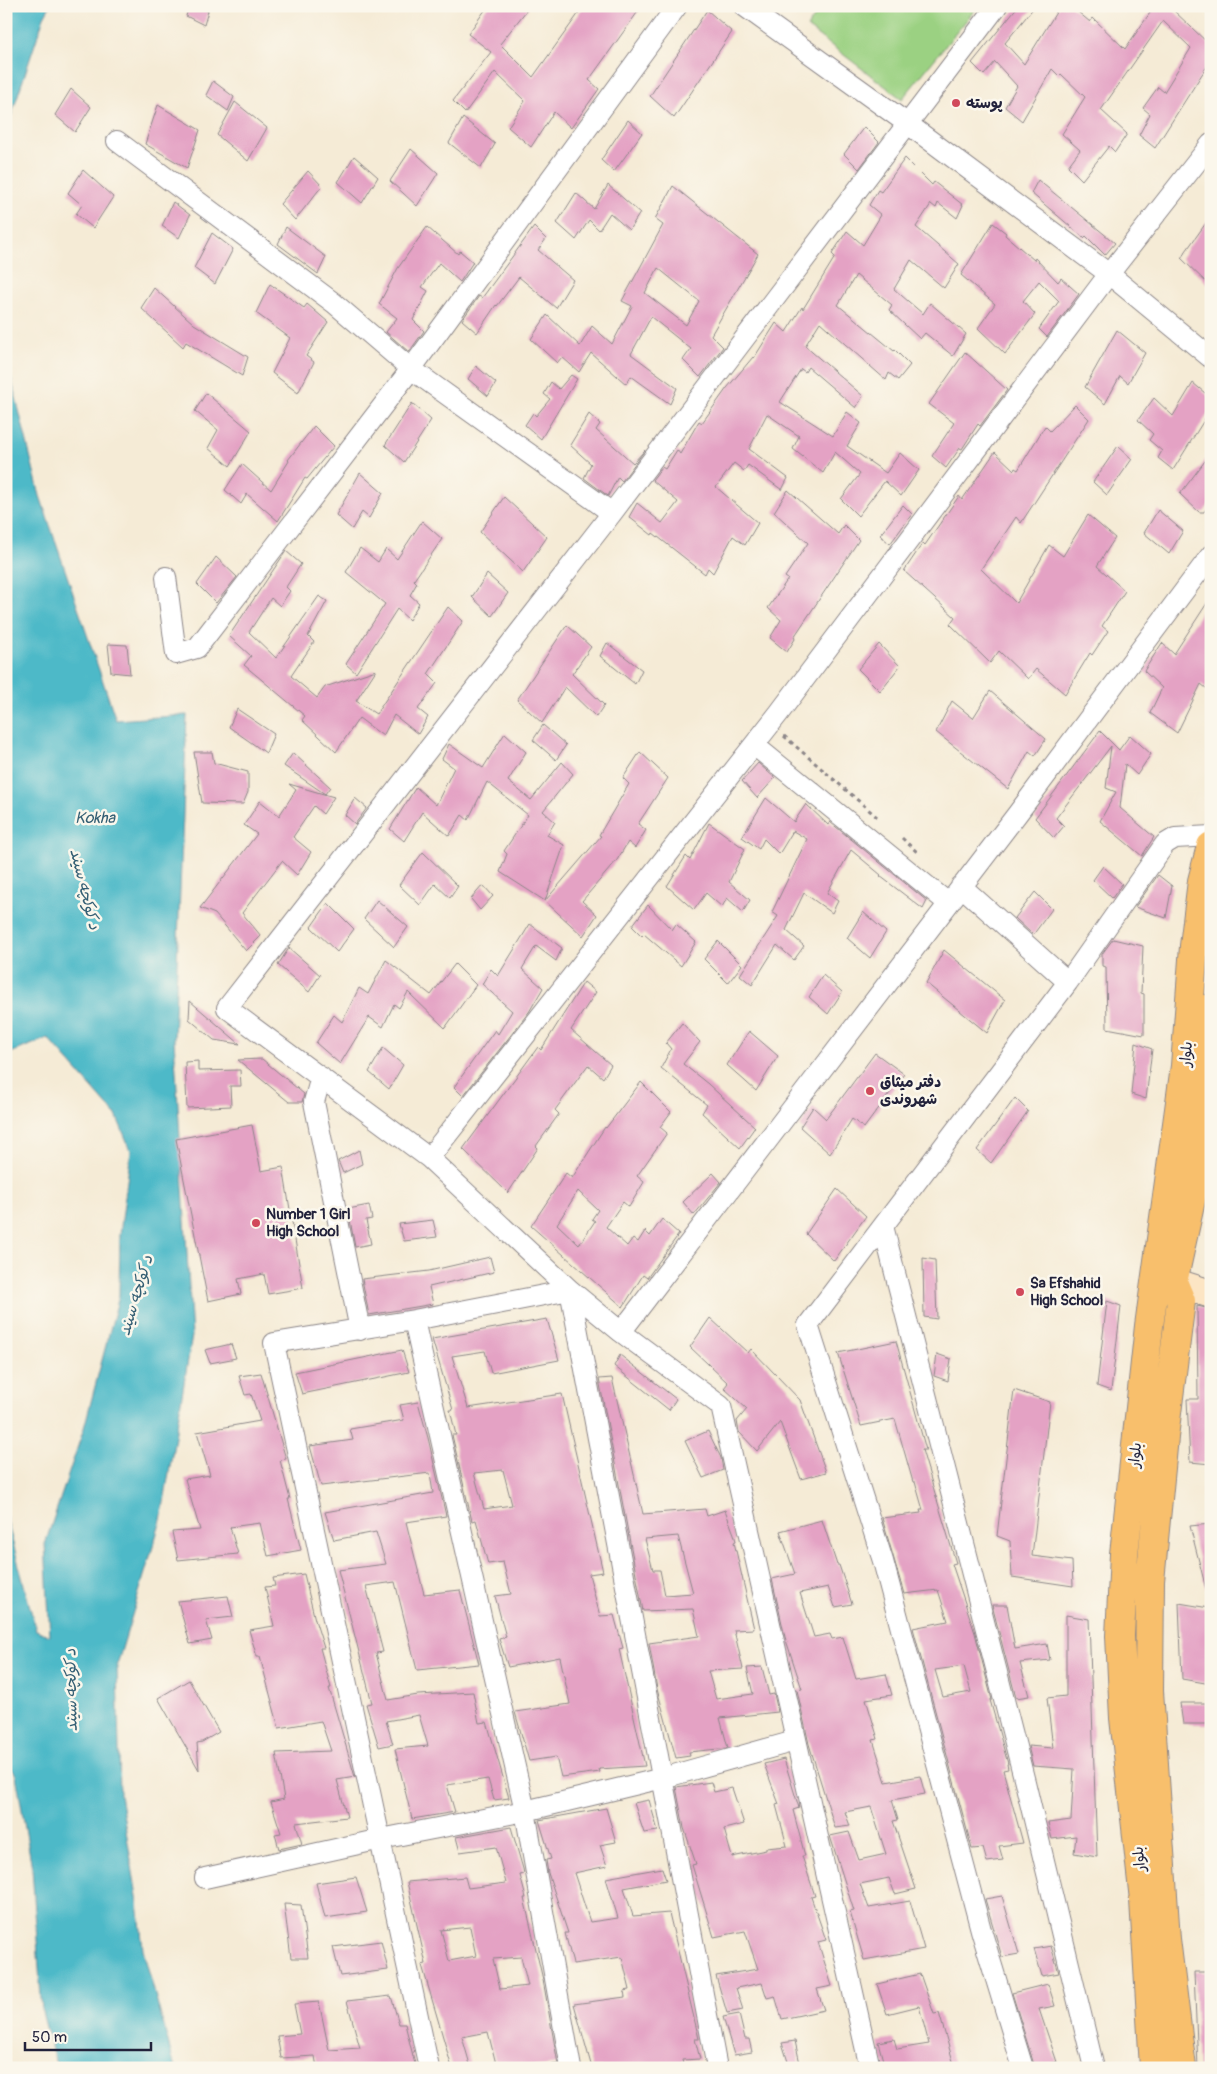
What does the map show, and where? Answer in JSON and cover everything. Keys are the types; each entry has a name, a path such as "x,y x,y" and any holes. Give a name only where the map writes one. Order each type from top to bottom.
{"main road":[{"name":"بلوار","path":"1182,2068 1166,1938 1149,1691 1150,1581 1164,1437 1181,1301 1173,1282 1193,1191 1194,946 1202,882 1211,846"},
{"name":"بلوار","path":"1154,2068 1144,1900 1124,1718 1120,1636 1124,1554 1149,1326 1195,1067 1211,1008"}],"street":[{"path":"166,577 176,654 197,648 411,369 677,6"},
{"path":"744,6 908,124 1109,274 1211,358"},
{"path":"870,2068 720,1406 621,1332 570,1290 429,1158 227,1008 612,513 997,6"},
{"path":"117,141 334,304 411,369 612,513"},
{"path":"429,1158 754,745 1109,274 1211,144"},
{"path":"621,1332 1211,555"},
{"path":"754,745 948,903"},
{"path":"1023,2068 981,1930 883,1561 808,1325 1068,982 1165,844 1175,838 1211,836"},
{"path":"960,886 1068,982"},
{"path":"320,1077 314,1102 360,1330"},
{"path":"883,1226 1022,1773 1094,2068"},
{"path":"1173,1282 1211,1294"},
{"path":"429,2068 274,1343 360,1330 570,1290"},
{"path":"570,1290 717,2068"},
{"path":"414,1320 525,1811 571,2068"},
{"path":"205,1878 381,1839 525,1811 663,1778 795,1741"}],"path":[{"path":"770,724 832,780 877,817"}],"green space":[{"path":"823,6 978,6 902,99 807,27"}],"water":[{"path":"6,6 50,6 44,17 6,131"},
{"name":"Kokha","path":"6,357 40,496 116,720 187,715 174,1039 192,1336 161,1520 117,1665 120,1795 138,1902 143,1950 175,2068 57,2068 42,2012 32,1868 16,1775 6,1760 6,1517 36,1630 50,1636 45,1544 84,1428 119,1296 120,1234 131,1151 116,1115 48,1038 6,1056"}],"building":[{"path":"189,6 199,6 208,11 204,25 186,16"},
{"path":"488,6 530,6 500,44 533,77 584,6 642,6 589,80 599,89 571,128 554,112 531,147 508,127 525,101 495,72 465,113 453,101 491,52 468,34"},
{"path":"1018,6 1035,6 1005,43 1024,64 1060,6 1071,6 1090,22 1093,18 1125,49 1152,10 1148,6 1174,6 1172,9 1211,46 1211,60 1155,148 1139,135 1150,114 1143,108 1158,87 1164,92 1191,48 1163,21 1101,110 1127,134 1115,152 1109,146 1082,180 1068,166 1080,150 1062,134 1085,97 1061,74 1059,76 1052,69 1022,121 1005,107 1017,86 995,62 984,75 972,63"},
{"path":"707,10 732,32 674,118 650,96"},
{"path":"213,81 234,97 228,111 206,95"},
{"path":"71,89 91,107 75,132 55,115"},
{"path":"235,102 267,128 248,161 217,135"},
{"path":"158,105 200,130 187,168 145,144"},
{"path":"463,118 495,144 481,168 449,143"},
{"path":"628,120 642,133 614,172 601,160"},
{"path":"864,127 879,142 859,169 844,154"},
{"path":"411,149 438,173 417,206 390,181"},
{"path":"354,156 378,177 362,203 338,182"},
{"path":"905,158 932,185 934,182 963,205 957,218 938,203 936,208 931,204 916,227 959,264 944,288 911,260 894,289 923,314 930,303 966,334 953,356 925,333 920,339 889,310 892,305 856,275 838,305 895,350 910,365 898,380 889,373 886,380 820,322 805,346 863,396 856,408 808,367 805,372 801,369 780,402 833,436 847,412 861,423 847,446 886,473 900,453 919,470 901,496 885,481 858,516 841,499 860,474 835,452 823,473 793,449 799,436 767,414 749,449 788,478 782,490 748,465 744,471 734,463 716,487 758,523 745,545 733,536 713,573 708,568 705,574 653,533 652,535 629,517 637,503 662,523 678,502 652,480 662,467 665,469 677,450 680,454 699,421 702,423 727,388 754,358 776,323 786,332 802,307 803,309 835,257 832,254 847,231 863,245 881,215 869,205 878,190 881,192"},
{"path":"83,170 113,197 93,228 76,214 82,205 68,193"},
{"path":"308,171 322,186 295,220 280,204"},
{"path":"1038,180 1115,243 1105,255 1086,236 1084,238 1031,193"},
{"path":"608,185 640,213 629,230 610,213 599,230 589,220 576,240 557,223 576,193 594,209"},
{"path":"673,186 758,254 711,335 723,347 700,377 683,360 691,349 651,317 631,354 677,388 670,404 631,376 626,384 591,353 579,372 562,357 557,363 531,339 547,315 580,346 592,326 612,344 632,306 622,301 663,225 655,219","holes":["658,268 699,301 686,325 645,293"]},
{"path":"173,202 190,215 179,238 162,226"},
{"path":"1211,216 1211,287 1181,258"},
{"path":"993,223 1034,260 1035,258 1058,282 1061,278 1079,294 1047,337 1039,329 1059,301 1039,281 1023,301 1035,314 1005,354 978,328 995,304 961,275"},
{"path":"286,227 326,257 318,274 278,244"},
{"path":"427,227 458,254 460,251 473,262 460,282 439,263 422,287 428,291 413,320 424,331 409,352 386,332 397,318 379,304 398,268"},
{"path":"534,227 546,239 538,250 573,280 556,308 519,277 496,305 477,333 462,320 479,296 482,298"},
{"path":"212,233 233,249 215,284 194,268"},
{"path":"270,284 304,308 307,304 328,322 306,356 314,362 298,393 272,373 290,338 256,313"},
{"path":"154,288 194,324 248,357 242,376 186,342 183,347 141,308"},
{"path":"1117,330 1145,353 1128,383 1120,376 1105,404 1085,387"},
{"path":"965,352 1007,390 980,426 978,424 962,449 960,448 946,468 932,456 954,423 929,404"},
{"path":"476,366 496,383 488,396 468,379"},
{"path":"571,375 577,379 541,439 525,425 533,413 536,416 550,399 544,394 551,382 559,389"},
{"path":"1193,383 1211,398 1211,409 1173,470 1158,458 1162,451 1149,440 1153,434 1138,420 1154,398 1173,416"},
{"path":"206,393 251,431 230,466 208,448 218,430 195,411"},
{"path":"412,403 431,420 404,462 385,445"},
{"path":"1075,405 1089,419 1021,523 1016,517 981,569 1016,603 1049,545 1063,556 1088,515 1115,538 1097,566 1125,591 1102,626 1108,631 1092,655 1090,653 1065,694 1036,669 1028,679 999,651 990,663 950,624 955,617 904,571 923,543 925,545 959,496 962,500 995,452 1014,470 1015,468 1018,470 1045,426 1050,431"},
{"path":"589,414 600,424 596,430 633,463 645,450 622,481 618,477 608,496 584,478 591,464 570,445"},
{"path":"314,426 334,446 307,479 305,478 278,521 247,494 241,504 225,490 242,464 271,490 288,460"},
{"path":"1118,446 1132,459 1107,495 1093,482"},
{"path":"1211,453 1211,502 1204,512 1199,512 1180,494"},
{"path":"360,473 383,493 369,518 362,512 352,529 336,515"},
{"path":"788,490 838,534 844,525 859,540 794,637 795,639 787,652 770,638 781,620 768,608 788,579 785,577 808,543 774,512"},
{"path":"504,497 547,537 523,572 480,532"},
{"path":"903,505 912,514 890,544 880,535"},
{"path":"1158,510 1183,531 1169,554 1144,533"},
{"path":"422,521 442,539 414,580 417,583 410,595 419,603 409,620 397,609 356,673 346,664 385,604 346,572 360,548 378,562 386,549 397,559"},
{"path":"286,551 301,564 286,587 290,591 280,606 271,598 249,632 276,658 319,596 327,601 308,636 314,642 291,676 317,698 325,687 376,670 356,701 376,714 448,607 463,621 428,674 437,683 418,709 428,717 418,734 394,715 383,736 359,718 336,752 302,720 305,716 244,665 251,656 229,636"},
{"path":"216,557 237,577 216,603 197,584"},
{"path":"487,574 508,593 492,616 472,597"},
{"path":"1211,597 1211,692 1201,684 1177,733 1150,713 1162,688 1144,671 1162,643 1174,654"},
{"path":"567,625 591,647 572,674 604,705 596,717 565,687 542,723 517,700"},
{"path":"607,643 642,670 635,684 600,656"},
{"path":"108,644 127,645 130,674 111,672"},
{"path":"879,644 900,666 880,691 858,669"},
{"path":"990,691 1046,739 1035,756 1029,751 1008,789 936,732 952,701 973,718"},
{"path":"237,709 274,734 266,753 229,727"},
{"path":"543,725 566,745 556,760 533,740"},
{"path":"1100,731 1119,750 1130,735 1151,754 1137,775 1125,764 1120,808 1154,837 1142,856 1100,821 1116,792 1106,788 1111,746 1056,818 1064,826 1054,838 1035,818"},
{"path":"505,733 526,752 508,781 531,800 562,762 573,774 543,811 555,822 547,835 564,845 545,901 500,872 507,854 504,851 528,815 487,782 468,820 462,815 449,836 422,812 404,841 390,829 416,787 436,805 454,768 442,759 449,744 483,768"},
{"path":"194,752 212,752 214,763 248,772 248,792 243,804 202,803"},
{"path":"640,752 668,778 638,824 646,830 635,848 628,842 617,860 582,901 597,915 583,936 545,901 601,836 599,835 629,784 623,778"},
{"path":"293,753 330,787 325,794 284,766"},
{"path":"758,763 775,778 757,798 742,781"},
{"path":"289,784 334,797 323,814 314,806 293,837 311,852 297,875 282,861 242,913 261,936 246,951 215,914 200,908 257,834 244,825 260,801 279,816 296,790"},
{"path":"355,798 367,808 355,824 345,815"},
{"path":"766,798 794,822 806,804 828,825 830,822 927,901 923,909 880,876 851,850 827,893 838,901 832,913 804,893 786,930 804,946 794,960 777,945 752,985 740,975 778,916 772,912 807,839 793,831 779,854 764,839 759,849 742,837"},
{"path":"709,823 745,849 729,882 750,900 743,912 727,898 722,907 706,893 694,910 667,886 686,856 690,860"},
{"path":"423,852 458,886 450,898 435,884 420,905 399,885"},
{"path":"1103,866 1122,884 1112,898 1093,880"},
{"path":"1158,875 1172,886 1166,918 1135,907"},
{"path":"483,885 493,896 480,910 471,899"},
{"path":"1035,892 1052,909 1033,935 1015,918"},
{"path":"377,900 408,927 394,947 364,919"},
{"path":"328,903 354,929 337,952 311,927"},
{"path":"648,905 672,930 676,924 696,942 681,966 632,926"},
{"path":"863,912 886,932 870,958 847,938"},
{"path":"530,924 562,948 556,961 536,946 522,969 543,988 529,1012 463,1096 454,1087 495,1030 498,1034 512,1011 482,984 491,969 498,976"},
{"path":"1113,939 1143,946 1141,993 1144,994 1144,1035 1107,1028 1106,967 1102,966 1102,954"},
{"path":"718,941 742,965 728,983 704,959"},
{"path":"289,948 320,975 309,992 278,965"},
{"path":"944,950 1005,1000 987,1033 926,983"},
{"path":"386,960 431,995 455,964 476,985 445,1028 408,992 399,1008 394,1004 383,1027 369,1017 340,1064 316,1043 334,1015 342,1022 359,988 368,994"},
{"path":"823,975 842,992 828,1014 809,997"},
{"path":"584,982 596,992 571,1030 611,1065 603,1078 588,1065 555,1110 559,1114 536,1146 538,1148 508,1193 463,1149 538,1047 541,1050"},
{"path":"190,1001 240,1044 214,1040 189,1019"},
{"path":"682,1023 700,1042 683,1064 755,1127 740,1148 702,1113 707,1105 661,1068 671,1049 666,1043"},
{"path":"749,1031 778,1056 756,1091 727,1065"},
{"path":"1136,1043 1152,1049 1146,1099 1131,1094"},
{"path":"383,1048 403,1065 389,1089 369,1072"},
{"name":"دفتر میثاق شهروندی","path":"875,1053 904,1074 864,1128 852,1119 830,1154 800,1127 813,1107 826,1119"},
{"path":"262,1059 304,1094 302,1102 289,1102 238,1060"},
{"path":"198,1061 198,1071 240,1070 241,1086 230,1086 231,1106 187,1108 185,1062"},
{"path":"641,1082 671,1112 660,1127 667,1133 637,1176 644,1182 629,1207 623,1202 606,1227 627,1246 633,1238 638,1242 645,1231 650,1236 662,1219 679,1234 647,1278 643,1275 623,1307 531,1226 566,1173 572,1178 606,1128","holes":["578,1191 598,1210 592,1219 595,1221 579,1245 557,1224"]},
{"path":"1015,1098 1028,1111 991,1163 977,1150"},
{"path":"252,1125 261,1171 283,1167 303,1288 268,1294 264,1274 238,1279 241,1294 208,1301 176,1139"},
{"path":"359,1150 362,1164 343,1173 338,1161"},
{"path":"713,1173 721,1182 694,1215 683,1202"},
{"path":"837,1189 866,1216 834,1261 806,1234"},
{"path":"369,1205 372,1219 366,1220 371,1244 355,1247 348,1209"},
{"path":"433,1220 437,1237 404,1241 399,1224"},
{"path":"490,1257 494,1272 429,1287 433,1304 369,1315 362,1279 429,1271"},
{"path":"923,1258 935,1260 937,1319 924,1317"},
{"path":"1107,1301 1121,1306 1111,1391 1097,1386"},
{"path":"1197,1306 1211,1309 1211,1464 1190,1462 1187,1399 1198,1399"},
{"path":"710,1318 748,1353 751,1349 800,1400 826,1472 801,1479 780,1422 757,1451 739,1432 737,1421 747,1409 724,1388 728,1383 690,1347"},
{"path":"547,1319 559,1360 491,1373 485,1351 452,1356 468,1408 562,1394 603,1572 589,1574 600,1616 614,1615 623,1648 619,1649 645,1766 599,1769 600,1772 561,1777 556,1757 529,1761 515,1712 570,1704 560,1657 508,1667 499,1639 506,1637 495,1596 511,1594 503,1562 488,1564 476,1520 472,1521 452,1435 456,1435 450,1410 453,1410 432,1339","holes":["503,1470 512,1505 484,1509 474,1473"]},
{"path":"896,1341 926,1450 922,1450 956,1563 952,1564 975,1633 992,1700 990,1700 1008,1764 1008,1769 1003,1770 1023,1843 999,1846 1003,1860 987,1862 983,1848 972,1849 913,1628 948,1621 938,1590 904,1594 882,1518 921,1513 920,1510 923,1510 895,1419 861,1426 838,1353","holes":["964,1666 971,1692 943,1697 935,1670"]},
{"path":"231,1344 236,1358 210,1363 205,1350"},
{"path":"402,1350 409,1372 302,1394 295,1372"},
{"path":"937,1354 951,1359 948,1381 934,1376"},
{"path":"620,1355 676,1399 669,1410 614,1366"},
{"path":"261,1373 286,1459 280,1460 301,1550 268,1556 260,1523 230,1527 238,1554 178,1560 172,1532 200,1530 185,1479 210,1475 197,1432 260,1421 251,1394 245,1395 239,1376"},
{"path":"612,1378 643,1514 705,1509 707,1516 725,1510 734,1534 736,1541 734,1542 754,1629 734,1630 743,1669 708,1671 716,1699 753,1694 747,1668 762,1667 769,1695 774,1694 778,1712 720,1718 728,1748 689,1752 690,1756 676,1758 657,1689 649,1643 699,1636 693,1609 643,1611 599,1379","holes":["678,1536 693,1593 665,1595 660,1570 653,1570 645,1539"]},
{"path":"1014,1390 1050,1402 1032,1556 1072,1561 1073,1586 1012,1577 1010,1541 997,1536"},
{"path":"418,1402 446,1516 406,1522 424,1594 460,1590 479,1664 417,1670 395,1582 366,1586 383,1652 376,1653 388,1700 418,1695 473,1692 479,1723 487,1722 509,1798 494,1800 488,1779 447,1785 455,1812 412,1819 395,1749 428,1746 419,1715 386,1721 393,1744 379,1747 366,1704 372,1703 338,1570 386,1564 376,1532 334,1540 325,1512 433,1493 430,1473 321,1486 310,1446 353,1440 350,1429 404,1420 400,1405"},
{"path":"708,1431 721,1458 723,1470 703,1478 685,1441"},
{"path":"822,1520 852,1604 835,1607 828,1587 800,1593 814,1637 830,1634 832,1639 843,1637 856,1679 886,1674 892,1695 866,1699 878,1739 873,1740 886,1782 920,1776 925,1794 892,1800 898,1820 893,1821 916,1889 895,1894 889,1878 860,1884 869,1908 910,1901 924,1949 864,1960 850,1912 854,1911 830,1836 849,1832 859,1860 886,1854 871,1807 845,1812 850,1826 835,1828 809,1744 797,1690 802,1689 785,1637 772,1579 795,1574 780,1531"},
{"path":"1211,1524 1211,1588 1206,1589 1190,1526"},
{"path":"304,1574 324,1648 320,1648 331,1688 329,1688 355,1777 337,1780 347,1817 296,1823 302,1844 279,1849 275,1834 281,1833 271,1802 284,1799 276,1753 331,1751 321,1721 279,1728 260,1657 257,1657 249,1630 274,1626 265,1587 275,1586 273,1578"},
{"path":"228,1596 233,1617 206,1620 212,1640 190,1644 178,1601"},
{"path":"1179,1603 1209,1608 1211,1684 1182,1679"},
{"path":"992,1605 1007,1605 1015,1649 1047,1644 1050,1660 1020,1663 1029,1696 1016,1698"},
{"path":"1066,1615 1089,1619 1097,1857 1074,1853 1076,1836 1052,1839 1048,1823 1071,1820 1074,1769 1033,1766 1028,1746 1053,1748 1047,1698 1066,1696"},
{"path":"189,1680 219,1732 197,1743 199,1770 158,1698"},
{"path":"1180,1703 1206,1703 1210,1724 1183,1724"},
{"path":"784,1759 799,1808 793,1810 805,1856 802,1856 815,1896 811,1897 826,1940 818,1942 832,1986 817,1989 824,2010 782,2019 775,1996 767,1998 762,1983 736,1988 743,2010 727,2013 716,1976 758,1969 745,1931 714,1937 692,1865 696,1864 684,1828 676,1787 711,1782 714,1792 732,1788 744,1824 724,1829 732,1857 766,1850 766,1848 787,1846 776,1805 779,1804 764,1764"},
{"path":"649,1800 658,1831 644,1833 634,1803"},
{"path":"606,1808 616,1842 600,1845 607,1866 574,1873 590,1922 618,1918 606,1878 662,1868 666,1880 624,1888 633,1916 669,1913 699,2039 695,2039 700,2059 682,2060 684,2068 592,2068 574,2004 625,1997 624,1991 630,1990 622,1957 573,1964 565,1933 568,1933 548,1873 546,1860 551,1859 539,1820"},
{"path":"511,1827 524,1874 520,1875 526,1898 524,1898 543,1980 558,2064 525,2068 497,2068 488,2032 462,2037 471,2068 452,2068 422,1965 426,1964 407,1882 465,1877 468,1888 506,1883 496,1847 460,1852 456,1837","holes":["470,1927 476,1956 449,1961 441,1930","521,1957 528,1986 500,1989 493,1959"]},
{"path":"356,1877 367,1912 325,1918 316,1883"},
{"path":"1002,1896 1019,1954 1002,1957 985,1899"},
{"path":"284,1904 301,1905 308,1958 291,1958"},
{"path":"381,1941 388,1970 340,1976 333,1947"},
{"path":"1051,1946 1059,1973 1042,1976 1034,1949"},
{"path":"1194,1972 1211,1972 1211,2068 1198,2068"},
{"path":"920,1974 934,2014 939,2013 955,2068 934,2068 933,2066 885,2068 878,2042 894,2039 897,2049 929,2044 919,2006 887,2014 877,1984"},
{"path":"1048,1984 1055,2006 1039,2009 1057,2062 1047,2064 1049,2068 1035,2068 1012,1993"},
{"path":"391,1996 399,2024 405,2024 416,2068 317,2068 315,2056 281,2058 277,2036 300,2034 294,2004 319,2002 329,2050 360,2048 347,2001"},
{"path":"739,2014 745,2039 749,2039 752,2052 734,2055 723,2017"},
{"path":"795,2041 801,2068 790,2068 782,2043"}],"place":[{"name":"پوسته","path":"956,103"},
{"name":"دفتر میثاق شهروندی","path":"870,1091"},
{"name":"Number 1 Girl High School","path":"256,1223"},
{"name":"Sa Efshahid High School","path":"1020,1292"}],"water label":[{"name":"د کوکچه سیند","path":"86,889"},
{"name":"د کوکچه سیند","path":"135,1295"},
{"name":"د کوکچه سیند","path":"70,1690"}]}
